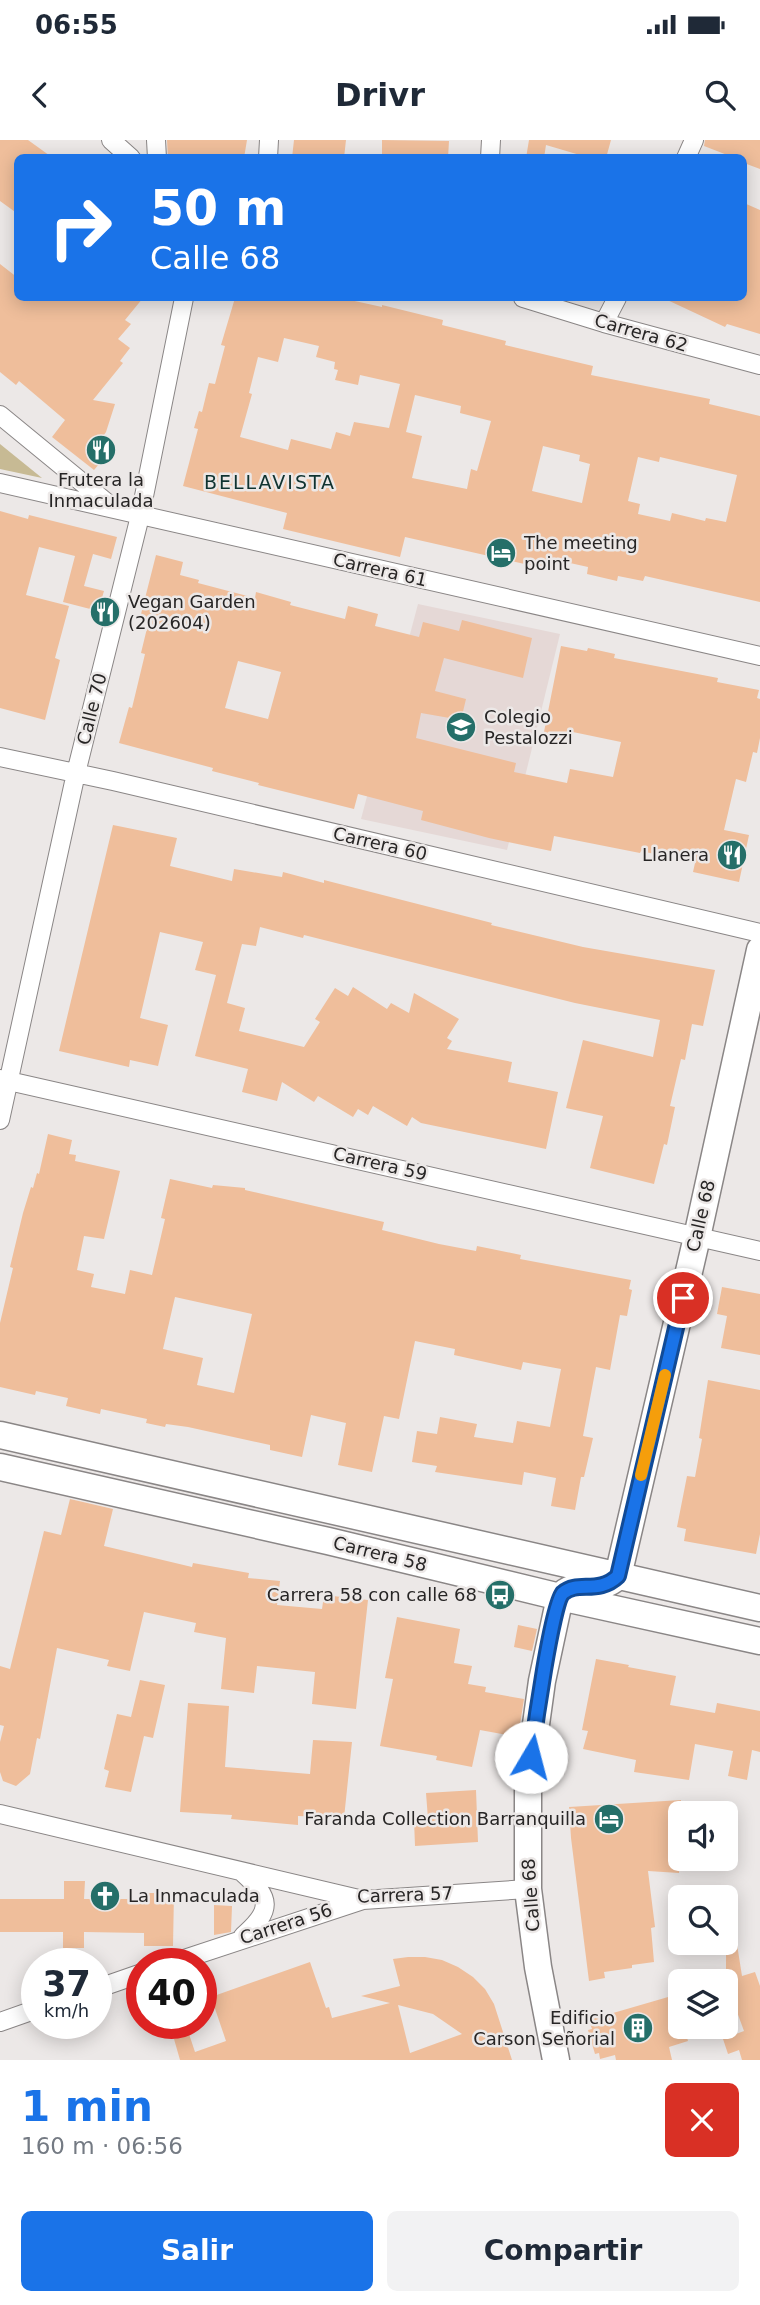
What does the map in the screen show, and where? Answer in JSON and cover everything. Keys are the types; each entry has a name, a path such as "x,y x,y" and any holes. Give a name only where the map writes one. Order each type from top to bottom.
{"street":[{"path":"111,140 127,154"},
{"name":"Calle 70","path":"0,1120 5,1080 75,773 140,516 183,301"},
{"name":"Carrera 62","path":"533,301 760,365"},
{"path":"604,323 615,301"},
{"path":"0,415 115,509"},
{"name":"Carrera 61","path":"0,483 760,656"},
{"name":"Carrera 60","path":"0,757 760,933"},
{"name":"Calle 68","path":"618,1576 760,950"},
{"name":"Carrera 59","path":"5,1080 760,1251"},
{"name":"Carrera 58","path":"0,1436 760,1608"},
{"name":"Carrera 58","path":"0,1467 760,1641"},
{"path":"560,1597 571,1588 604,1586 618,1576"},
{"name":"Calle 68","path":"556,2060 538,1967 528,1889 528,1783 542,1681 560,1597"},
{"name":"Carrera 57","path":"0,1814 363,1900 528,1889"},
{"path":"240,1939 262,1918 265,1908 265,1898 261,1891 243,1873"},
{"name":"Carrera 56","path":"214,1948 363,1900"},
{"path":"0,2022 21,2015"}],"shaded area":[{"path":"0,444 42,478 0,469"},
{"name":"Colegio Pestalozzi","path":"418,604 560,634 507,850 361,819"}],"building":[{"path":"0,140 28,140 47,154 14,154 14,211 0,201"},
{"path":"167,140 247,140 245,154 168,154"},
{"path":"294,140 346,140 344,154 292,154"},
{"path":"382,140 449,141 448,154 382,154"},
{"path":"529,140 611,140 607,154 576,154 546,145 545,154 527,154"},
{"path":"705,140 760,140 760,169 747,164 747,154 725,154 704,146"},
{"path":"747,204 760,210 760,334 727,324 725,327 669,301 747,301"},
{"path":"0,264 14,275 14,301 141,301 125,320 131,324 118,339 130,348 120,361 123,363 93,400 115,404 106,432 95,448 105,457 94,470 52,437 65,420 19,381 16,385 0,372"},
{"path":"234,301 355,301 443,320 442,325 506,341 505,345 593,366 591,375 710,399 709,404 760,416 760,602 645,576 643,581 618,576 617,581 587,574 588,567 561,561 551,570 405,537 400,557 283,529 287,513 183,486 198,429 194,428 199,411 202,412 209,383 215,384 225,346 221,345","holes":["284,338 319,346 316,357 335,362 334,369 338,370 335,380 358,385 360,375 400,384 389,428 354,422 350,436 336,432 331,449 291,439 288,450 240,437 252,394 249,393 258,357 278,362","415,395 461,406 460,413 491,421 477,471 471,469 467,489 412,478 422,436 406,432","543,446 580,455 579,461 590,464 582,503 532,491","638,457 659,462 660,457 737,475 726,522 706,518 705,521 672,513 670,521 638,514 640,504 628,501"]},
{"path":"0,511 28,519 29,515 117,537 111,559 93,554 84,586 104,591 98,611 63,602 75,556 39,547 26,595 69,606 55,658 60,660 45,720 0,708"},
{"path":"156,555 183,562 180,575 199,580 198,583 255,598 256,592 291,602 290,605 345,619 348,606 378,614 375,626 419,637 423,622 459,631 462,620 532,638 523,678 444,658 435,691 466,699 461,720 421,713 416,738 516,763 514,772 567,783 570,769 613,777 621,742 568,731 566,741 543,737 561,646 615,654 614,658 718,678 717,682 759,690 757,698 760,699 760,738 757,753 753,752 746,782 736,779 724,830 749,835 739,882 693,872 695,863 641,851 640,853 554,836 551,851 489,838 421,820 423,811 358,794 354,809 258,785 259,783 212,771 213,768 119,743 129,707 132,708 145,654 141,653 149,620 140,618","holes":["238,661 281,672 268,719 225,708"]},
{"path":"113,825 177,838 170,866 232,881 234,869 282,877 283,872 324,883 324,880 583,947 715,970 703,1026 692,1024 685,1060 681,1059 670,1106 675,1107 667,1145 664,1144 654,1184 590,1168 603,1116 566,1108 583,1040 653,1057 660,1020 575,1003 304,935 303,938 260,927 256,946 242,944 227,1003 245,1008 239,1031 304,1047 320,1022 315,1019 335,988 348,996 353,987 387,1009 391,1003 409,1013 414,993 459,1019 447,1038 452,1041 447,1049 512,1062 508,1082 558,1092 546,1149 421,1123 412,1117 407,1126 373,1106 368,1115 358,1109 353,1117 318,1096 314,1102 282,1082 277,1101 242,1092 248,1069 195,1056 216,975 195,970 203,942 160,932 140,1018 168,1025 158,1066 130,1060 129,1067 59,1051"},
{"path":"48,1134 72,1140 69,1154 76,1155 75,1161 120,1171 104,1239 84,1236 77,1270 94,1274 91,1287 125,1294 130,1270 152,1275 165,1219 161,1218 170,1179 212,1188 213,1185 245,1188 384,1222 382,1230 439,1244 476,1251 477,1246 521,1255 520,1259 631,1280 627,1316 620,1315 610,1370 596,1367 583,1436 593,1438 584,1477 581,1477 575,1510 551,1506 556,1478 524,1472 522,1485 435,1472 437,1466 412,1462 417,1431 437,1434 440,1417 477,1424 474,1437 513,1443 517,1421 550,1427 561,1369 523,1362 521,1370 454,1355 455,1349 415,1341 399,1419 384,1416 372,1472 338,1465 346,1423 311,1415 302,1457 270,1450 270,1445 188,1427 166,1424 165,1427 146,1423 147,1419 101,1409 100,1414 66,1406 68,1398 36,1391 35,1395 0,1387 0,1323 13,1268 10,1267 31,1187 33,1188 37,1173 39,1174","holes":["175,1297 252,1314 234,1393 197,1385 203,1358 163,1349"]},
{"path":"722,1287 760,1294 760,1355 721,1348 727,1316 717,1314"},
{"path":"708,1380 760,1390 760,1534 756,1554 684,1541 686,1529 677,1527 687,1476 695,1477"},
{"path":"70,1499 113,1509 104,1546 192,1567 193,1563 249,1573 248,1578 280,1581 277,1605 322,1609 324,1595 368,1600 356,1709 312,1704 315,1672 257,1666 254,1693 221,1689 226,1638 194,1632 196,1623 144,1612 130,1671 107,1666 109,1660 57,1648 40,1739 37,1738 30,1774 16,1786 3,1781 0,1772 0,1742 4,1726 0,1725 0,1666 10,1669 44,1531 61,1535"},
{"path":"397,1617 460,1629 454,1663 472,1666 468,1684 486,1687 485,1692 524,1699 518,1737 480,1730 472,1767 436,1760 437,1756 380,1746 393,1679 385,1678"},
{"path":"518,1625 537,1629 532,1651 514,1647"},
{"path":"596,1659 676,1676 670,1705 715,1713 717,1703 760,1711 760,1752 752,1750 747,1780 728,1776 733,1751 695,1744 689,1780 634,1772 636,1760 583,1749 588,1731 582,1730"},
{"path":"140,1680 165,1685 153,1738 144,1736 131,1792 105,1787 109,1771 104,1769 117,1714 131,1717"},
{"path":"188,1703 229,1706 225,1767 310,1774 313,1740 352,1742 344,1818 298,1816 298,1825 231,1819 232,1815 180,1812"},
{"path":"476,1790 478,1842 415,1846 414,1820 428,1819 426,1793"},
{"path":"681,1800 668,1801 668,1871 679,1873 648,1871 655,1927 651,1928 654,1962 604,1972 605,1978 589,1981 569,1807"},
{"path":"64,1881 85,1881 84,1899 144,1899 144,1893 174,1893 173,1946 144,1946 144,1933 84,1932 84,1948 63,1948 63,1932 0,1932 0,1899 64,1899"},
{"path":"214,1905 232,1906 231,1932 214,1935"},
{"path":"738,1951 742,1976 755,1972 760,1986 760,2060 742,2060 739,2050 728,2054 723,2039 738,2039 738,2033 744,2031 738,2015 738,1969 726,1969 726,1955 738,1955"},
{"path":"425,1957 458,1967 485,1989 494,2004 512,2060 180,2060 174,2039 191,2039 195,2052 226,2041 217,2015 217,1995 310,1962 332,2018 390,2003 361,1996 400,1986 393,1959","holes":["398,2005 433,2014 462,2034 410,2053"]},
{"name":"Edificio Carson Señorial","path":"668,1997 668,2039 688,2041 669,2047 672,2060 616,2060 615,2055 600,2059 599,2053 595,2054 588,2030 592,2029 589,2020"}],"slow traffic":[{"path":"641,1475 665,1375"}],"place":[{"name":"Frutera la Inmaculada","path":"101,450"},
{"name":"The meeting point","path":"501,553"},
{"name":"Vegan Garden (202604)","path":"105,612"},
{"name":"Colegio Pestalozzi","path":"461,727"},
{"name":"Llanera","path":"732,855"},
{"name":"Carrera 58 con calle 68","path":"500,1595"},
{"name":"Faranda Collection Barranquilla","path":"609,1819"},
{"name":"La Inmaculada","path":"105,1896"},
{"name":"Edificio Carson Señorial","path":"638,2028"}],"district":[{"name":"BELLAVISTA","path":"270,482"}],"route":[{"path":"531,1757 542,1681 560,1597 571,1588 604,1586 618,1576 683,1298"}]}
